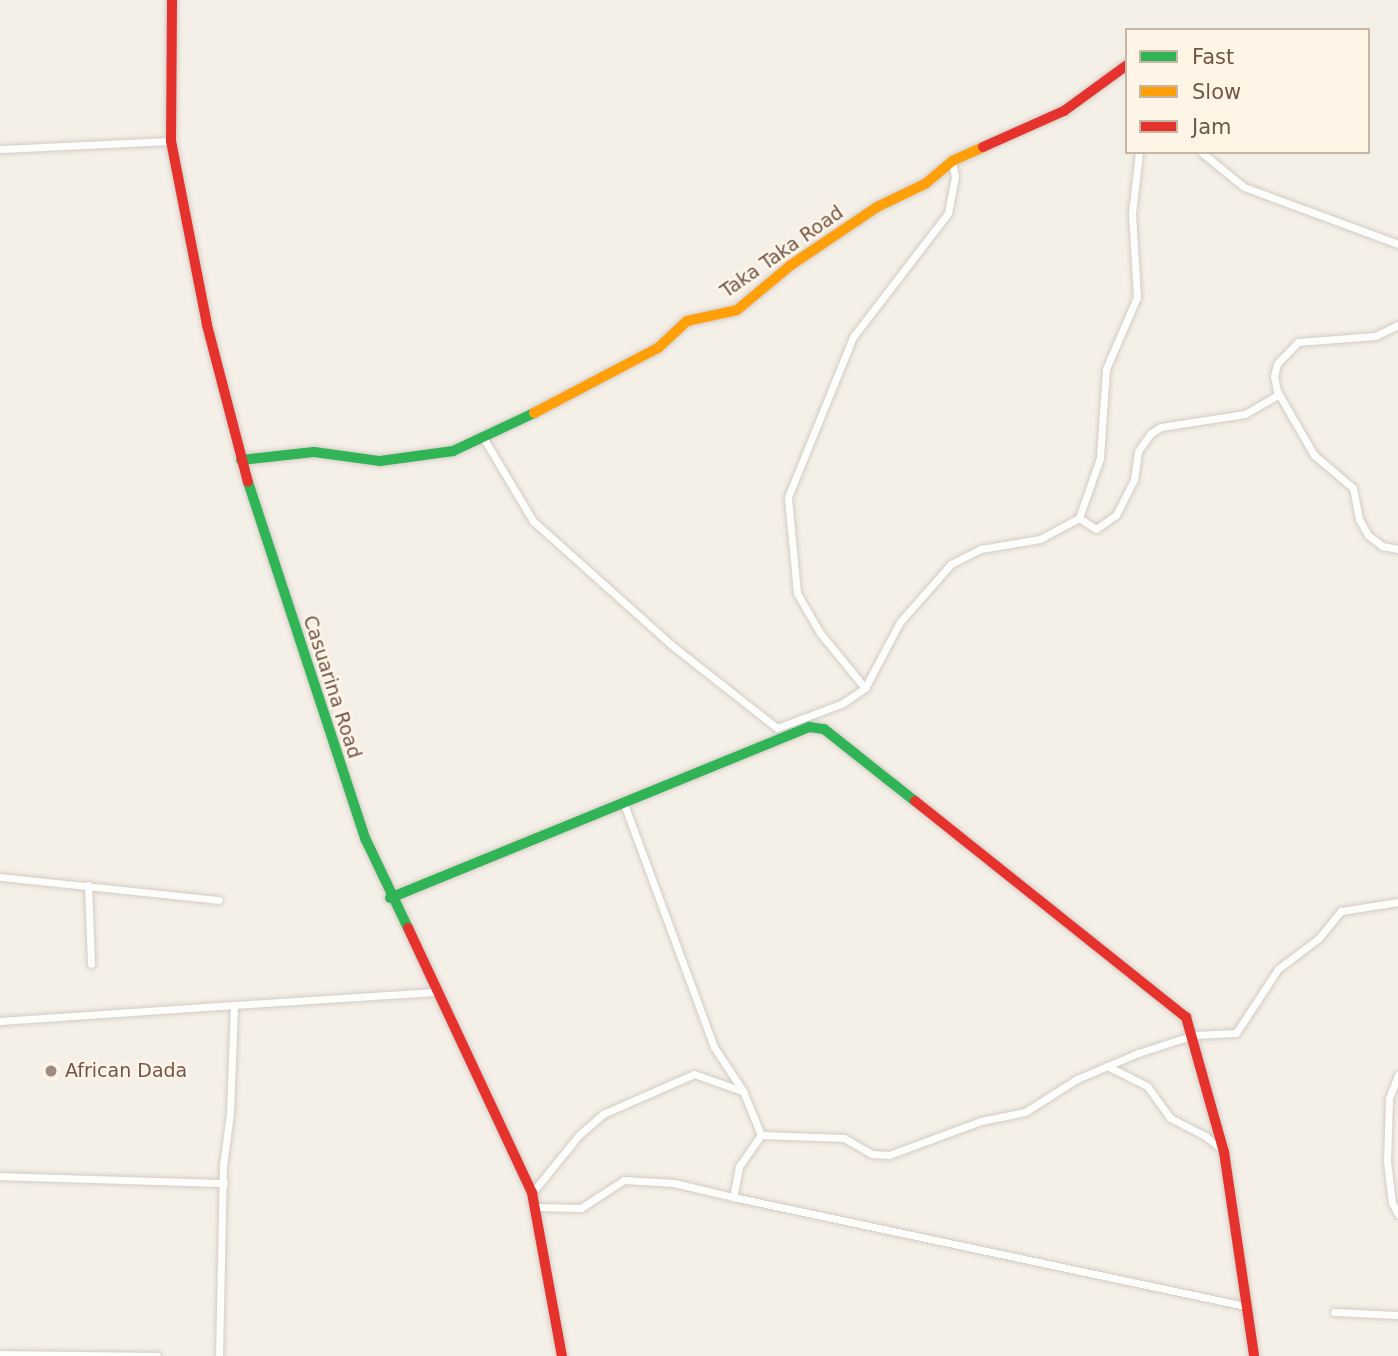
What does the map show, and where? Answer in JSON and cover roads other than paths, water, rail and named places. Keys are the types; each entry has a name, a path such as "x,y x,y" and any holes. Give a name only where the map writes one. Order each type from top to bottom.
{"street":[{"name":"Casuarina Road","path":"172,0 171,141 207,325 242,460 341,774 390,898 532,1193 562,1356"},
{"name":"Taka Taka Road","path":"242,460 314,452 380,461 453,451 484,439 658,348 687,321 737,310 791,265 877,207 925,184 952,161 1064,111 1125,66"},
{"path":"0,149 171,141"},
{"path":"777,728 843,703 865,688 900,622 951,564 981,549 1040,540 1079,518 1100,458 1106,369 1137,297 1132,213 1139,154"},
{"path":"1202,154 1209,163 1244,187 1299,205 1398,244"},
{"path":"865,688 820,633 797,593 788,497 853,337 948,212 955,177 952,161"},
{"path":"1398,325 1375,336 1297,342 1277,364 1273,376 1279,394 1314,455 1353,488 1359,519 1368,535 1382,546 1398,549"},
{"path":"1079,518 1096,529 1116,515 1134,480 1138,451 1151,433 1161,427 1245,414 1279,394"},
{"path":"484,439 533,521 674,647 777,728 824,729 841,737 1172,1002 1194,1035 1224,1152 1254,1356"},
{"path":"390,898 795,730"},
{"path":"623,801 714,1047 743,1091 761,1135"},
{"path":"0,877 219,900"},
{"path":"88,885 91,964"},
{"path":"761,1135 844,1138 872,1154 889,1155 981,1121 1035,1108 1077,1079 1107,1066 1194,1035 1240,1031 1264,986 1282,965 1319,938 1341,911 1398,902"},
{"path":"0,1021 435,992"},
{"path":"219,1356 224,1183 234,1005"},
{"path":"1107,1066 1147,1086 1170,1118 1205,1136 1224,1152"},
{"path":"532,1193 579,1135 603,1114 694,1074 743,1091"},
{"path":"1398,1075 1389,1099 1387,1161 1392,1203 1398,1214"},
{"path":"733,1197 738,1167 761,1135"},
{"path":"0,1176 224,1183"},
{"path":"536,1206 581,1208 624,1180 674,1183 1245,1306"},
{"path":"1334,1312 1398,1315"},
{"path":"0,1354 157,1356"}],"place":[{"name":"African Dada","path":"51,1071"}]}
